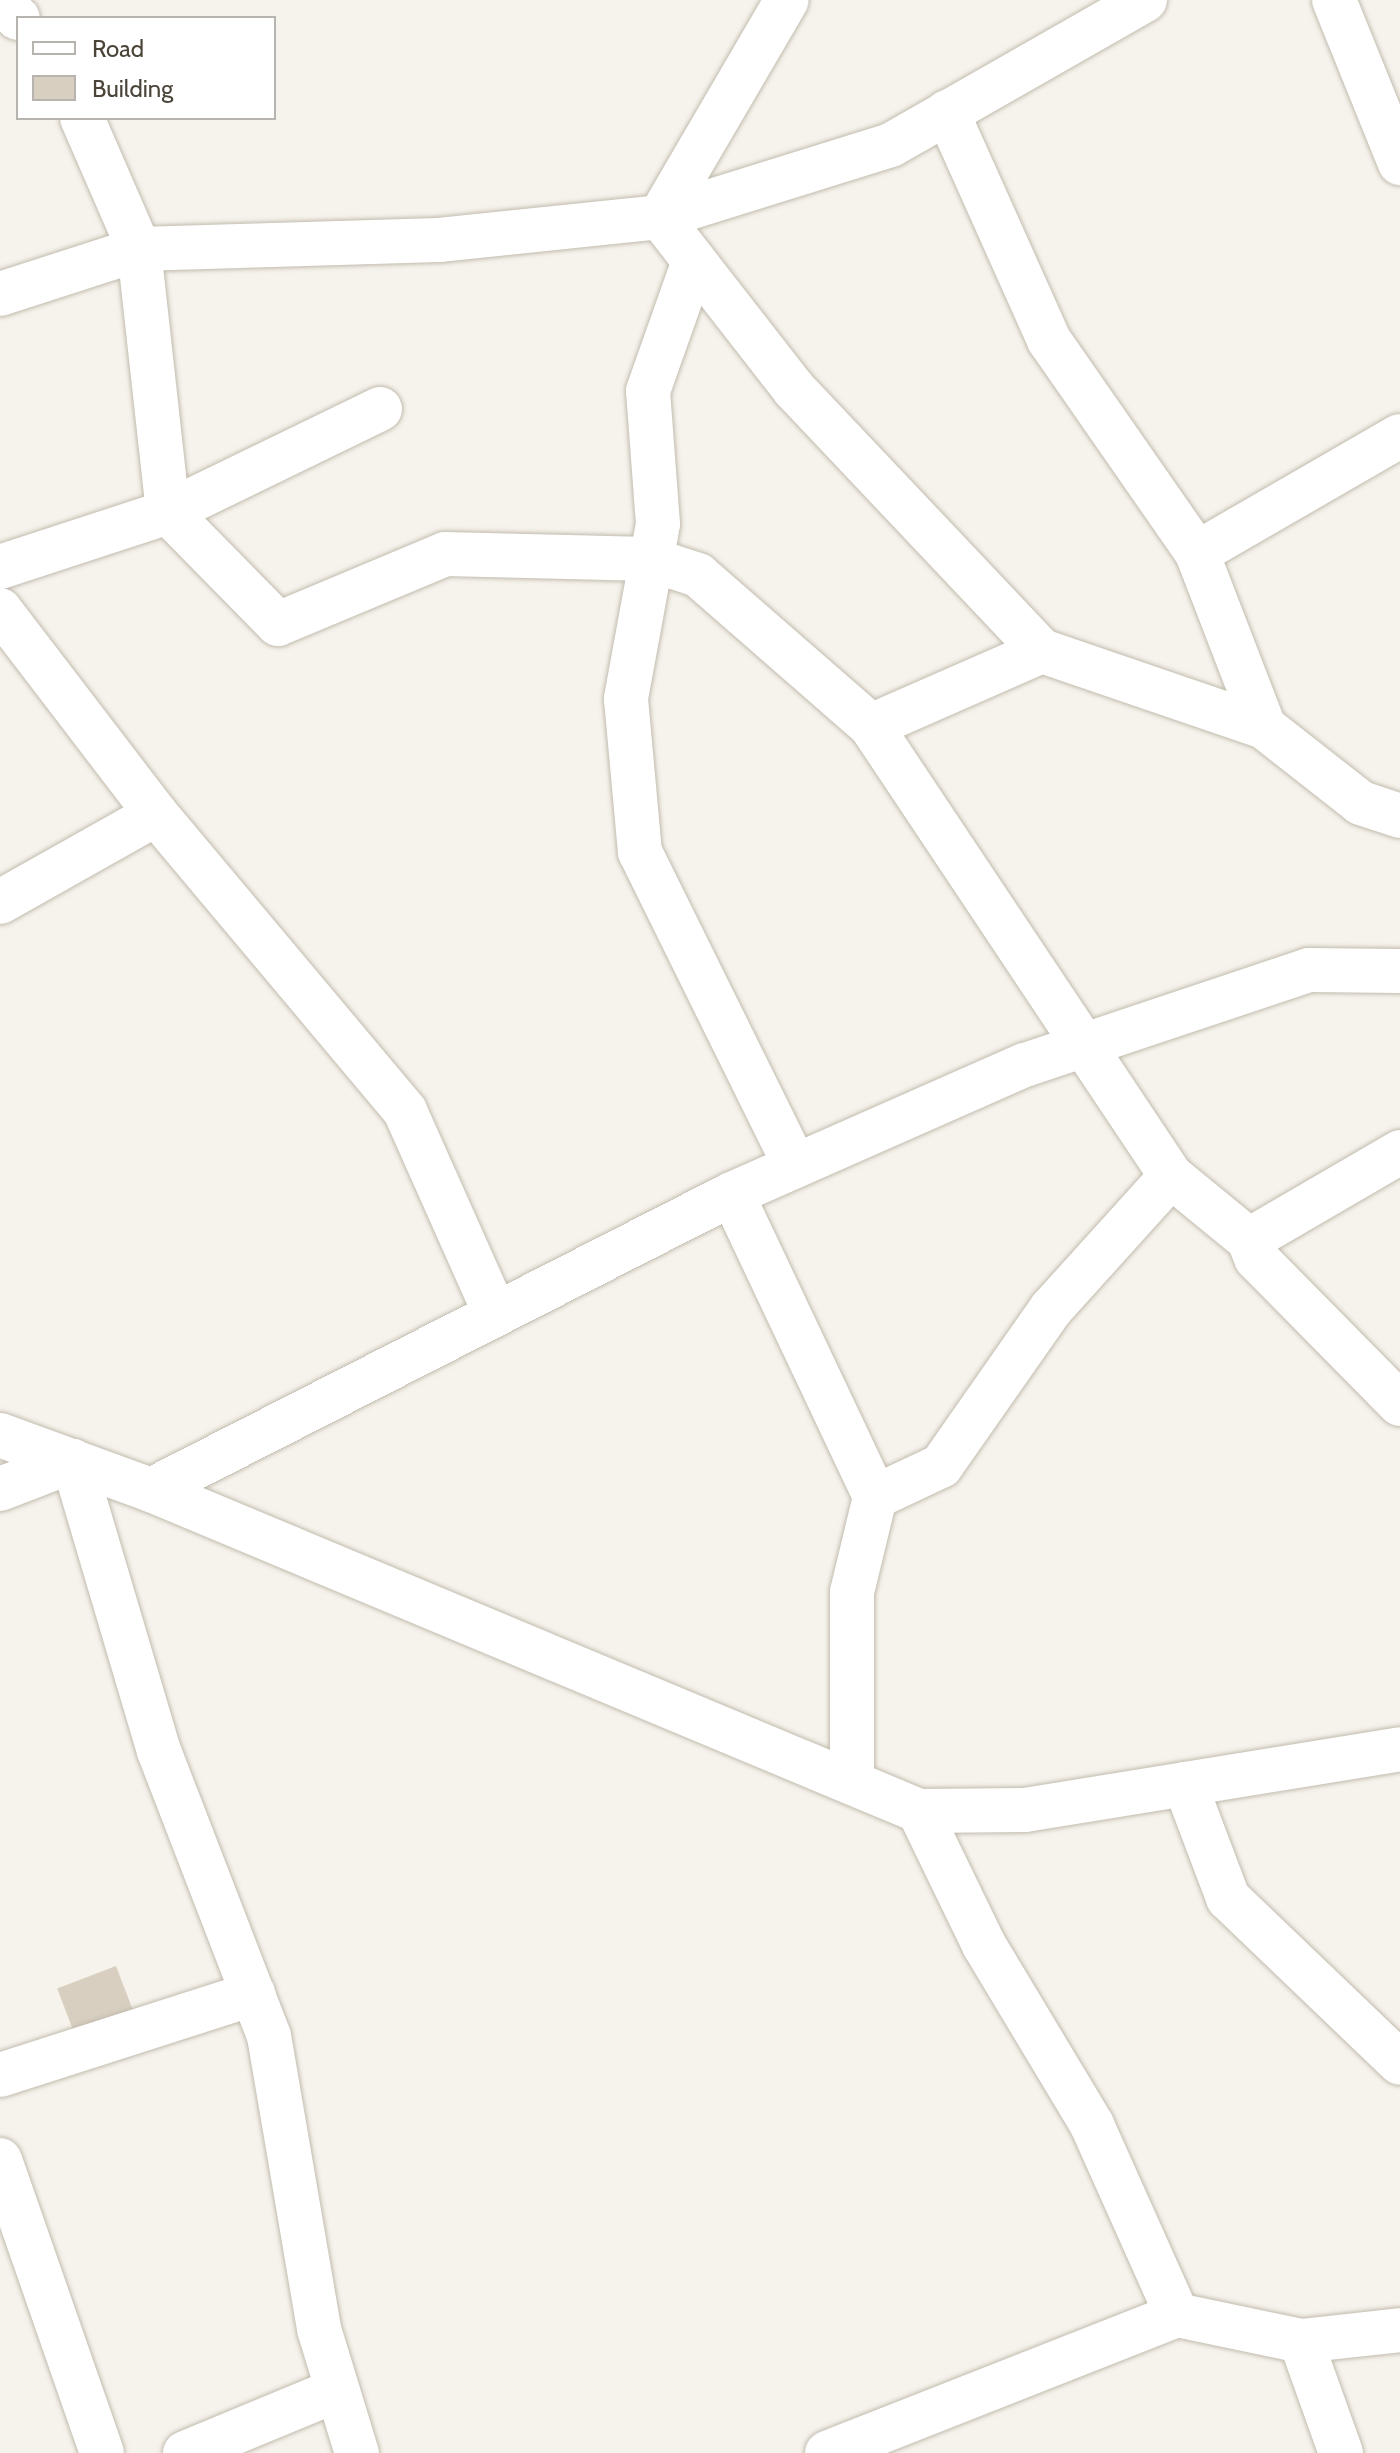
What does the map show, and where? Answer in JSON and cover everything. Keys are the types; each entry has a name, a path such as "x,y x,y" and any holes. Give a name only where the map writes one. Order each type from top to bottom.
{"street":[{"path":"660,217 787,0"},
{"path":"0,294 139,249 439,240 660,217 891,145 1145,0"},
{"path":"1334,0 1400,163"},
{"path":"0,2 16,16"},
{"path":"947,112 1049,340 1197,553 1264,727"},
{"path":"83,120 139,249 168,512 278,624 445,554 649,559 698,575 871,726 1081,1046 1171,1176 1249,1240 1256,1258 1400,1404"},
{"path":"660,217 794,389 1042,651 1264,727 1361,803 1400,816"},
{"path":"694,261 648,391 658,524 649,559 626,699 640,852 795,1166"},
{"path":"0,567 168,512 380,409"},
{"path":"1197,553 1400,436"},
{"path":"0,610 156,814 405,1111 495,1313"},
{"path":"871,726 1042,651"},
{"path":"0,902 156,814"},
{"path":"151,1490 732,1194 1025,1065 1309,970 1400,971"},
{"path":"1249,1240 1400,1152"},
{"path":"875,1497 941,1466 1051,1309 1171,1176"},
{"path":"732,1194 875,1497 852,1592 852,1782"},
{"path":"0,1435 151,1490 919,1811 1025,1810 1400,1749"},
{"path":"0,1489 73,1461"},
{"path":"73,1461 159,1751 269,2036 319,2329 357,2453"},
{"path":"1185,1784 1228,1898 1400,2063"},
{"path":"919,1811 984,1945 1092,2125 1177,2315"},
{"path":"0,2075 253,1994"},
{"path":"0,2160 102,2453"},
{"path":"827,2453 1177,2315 1301,2341 1400,2330"},
{"path":"1301,2341 1341,2453"},
{"path":"185,2453 337,2390"}],"building":[{"path":"116,1966 136,2019 78,2042 57,1989"}]}
